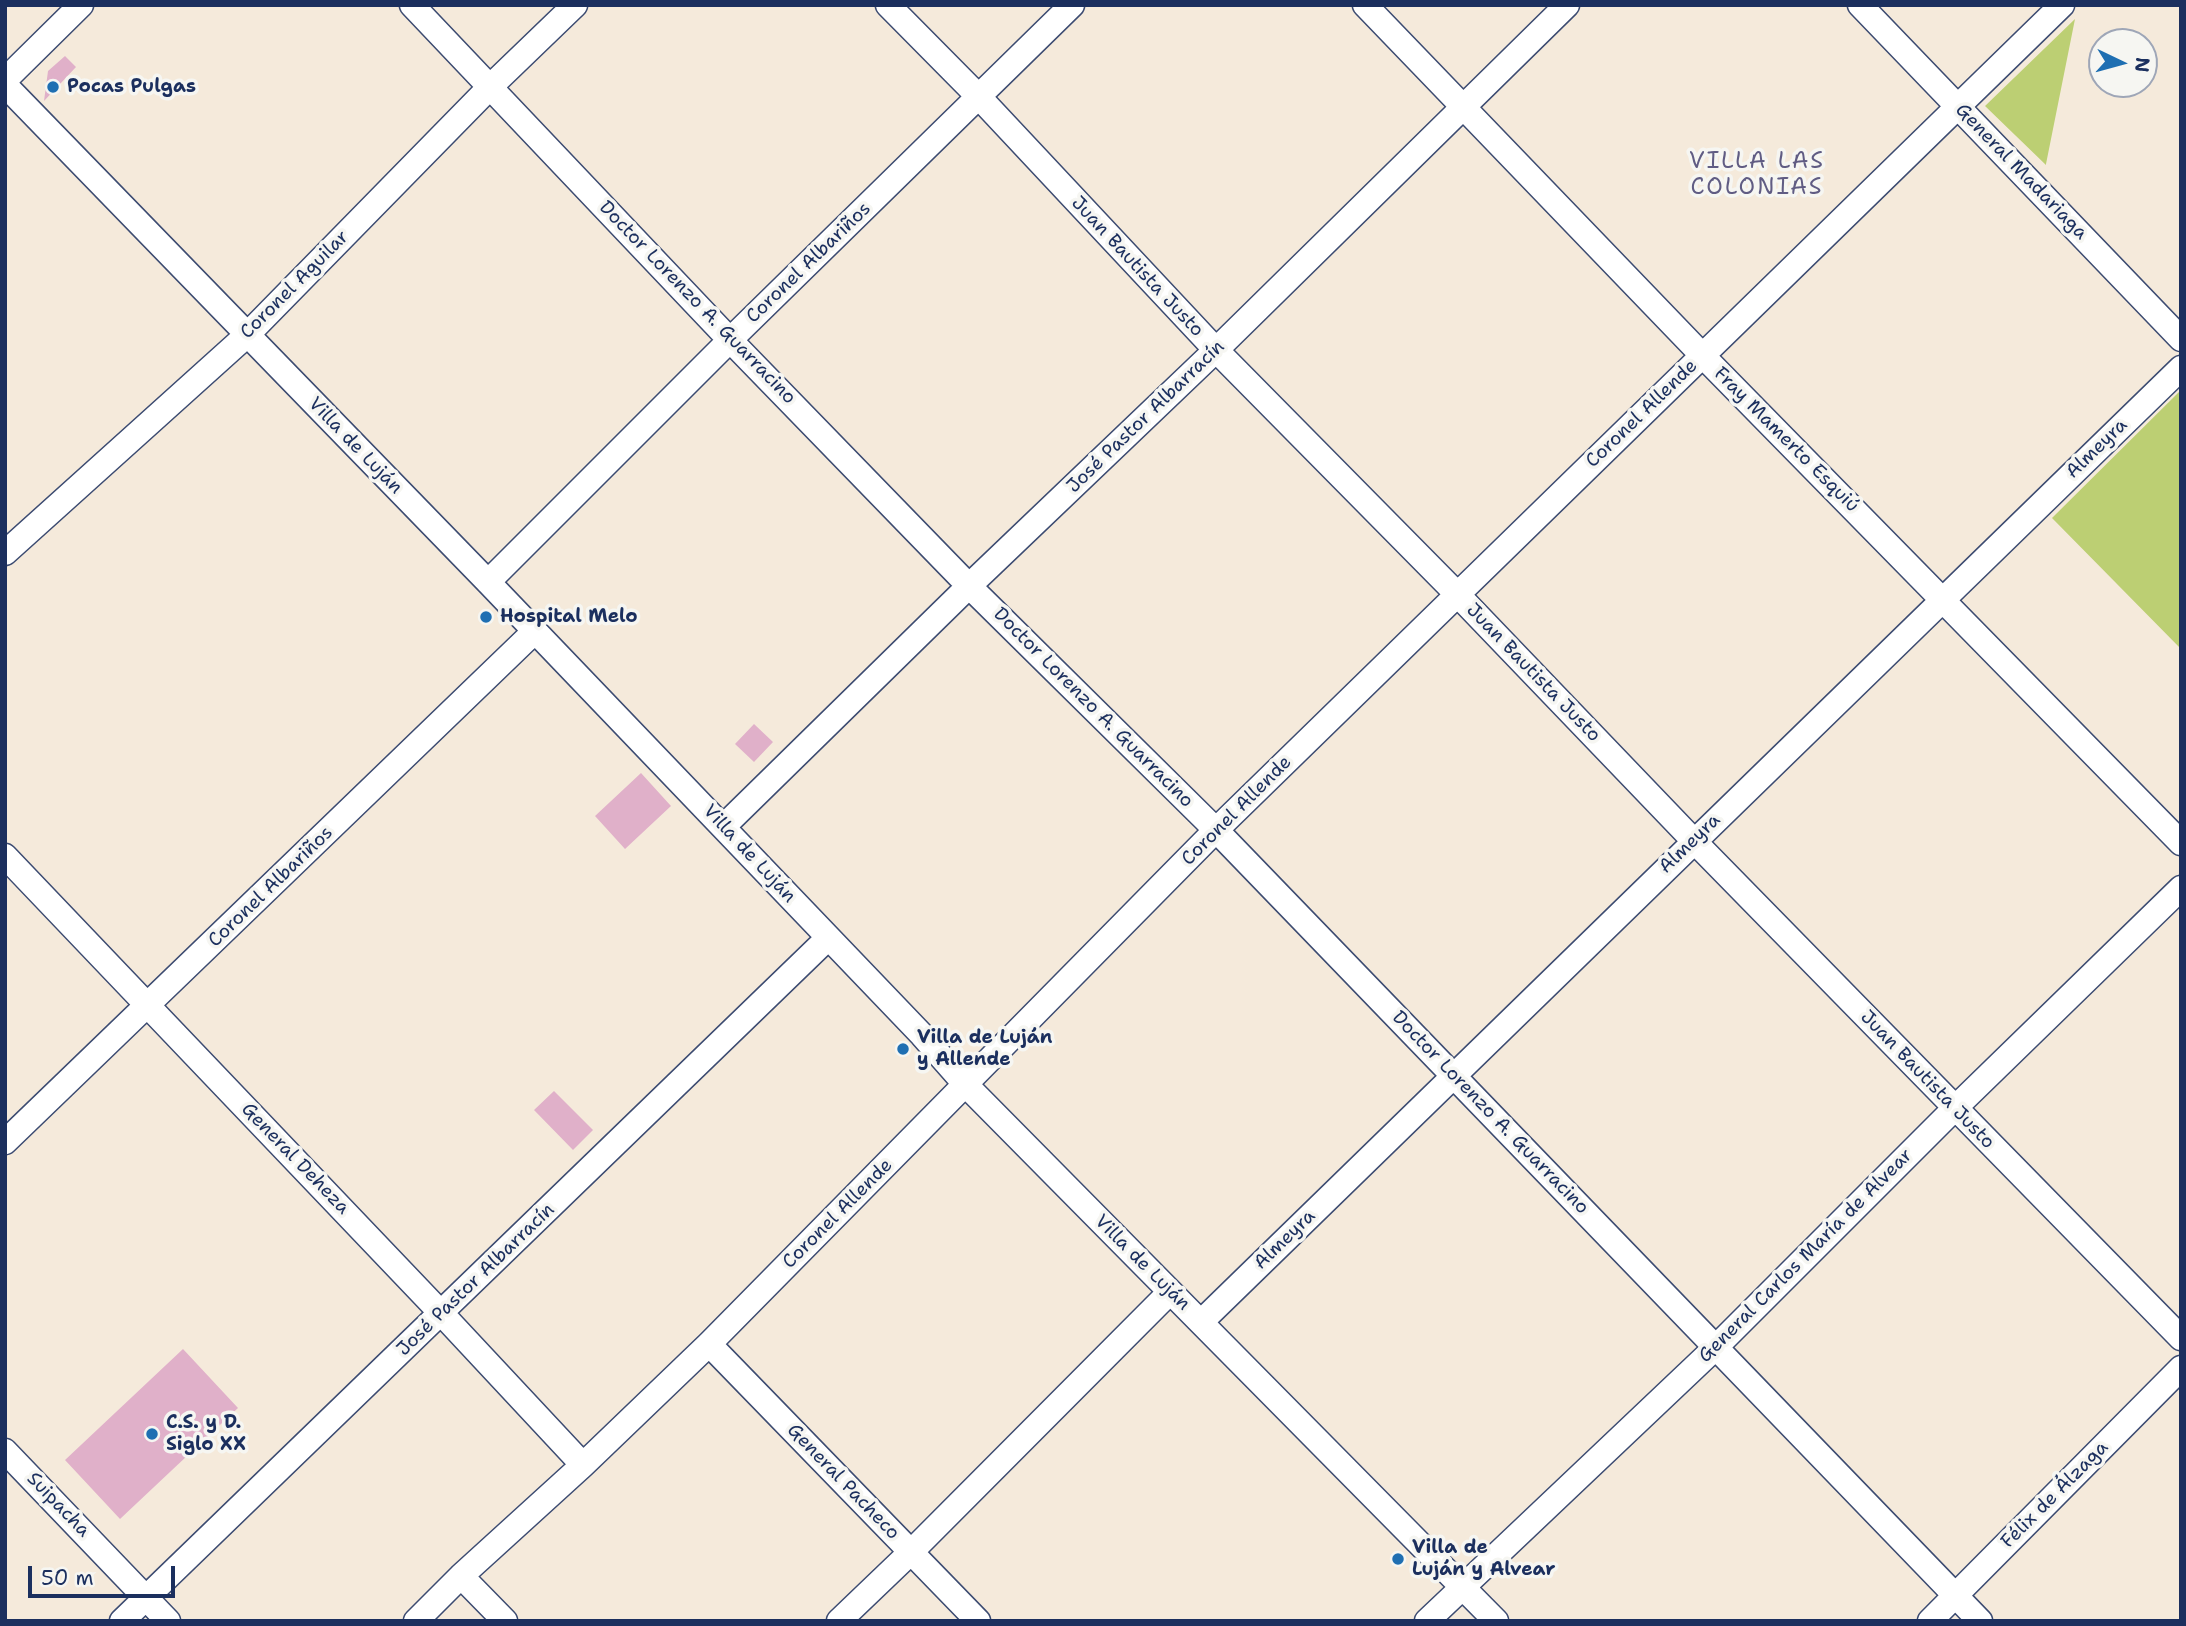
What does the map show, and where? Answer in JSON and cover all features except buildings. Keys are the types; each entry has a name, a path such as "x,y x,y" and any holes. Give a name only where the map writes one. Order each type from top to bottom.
{"street":[{"path":"5,82 81,5"},
{"name":"Doctor Lorenzo A. Guarracino","path":"412,5 730,340 969,586 1216,830 1980,1621"},
{"name":"Coronel Aguilar","path":"5,553 247,335 491,86 575,5"},
{"name":"Juan Bautista Justo","path":"888,5 979,97 1216,350 2181,1338"},
{"name":"Coronel Albariños","path":"488,582 1072,5"},
{"name":"Fray Mamerto Esquiú","path":"1365,5 1702,355 2181,843"},
{"name":"José Pastor Albarracín","path":"723,827 969,586 1216,350 1567,5"},
{"name":"General Madariaga","path":"1860,5 2181,339"},
{"name":"Coronel Allende","path":"416,1621 709,1344 1216,830 2062,5"},
{"name":"Villa de Luján","path":"5,82 536,631 922,1035 966,1085 1496,1621"},
{"name":"Almeyra","path":"1201,1322 2181,368"},
{"name":"Coronel Albariños","path":"5,1142 536,631"},
{"name":"General Deheza","path":"5,856 583,1465"},
{"name":"General Carlos María de Alvear","path":"1427,1621 1715,1348 1955,1108 2181,888"},
{"name":"José Pastor Albarracín","path":"122,1621 828,938"},
{"path":"839,1621 1170,1292"},
{"name":"General Pacheco","path":"709,1344 978,1621"},
{"name":"Félix de Álzaga","path":"1930,1621 2181,1368"},
{"name":"Suipacha","path":"5,1451 168,1621"},
{"path":"461,1576 505,1621"}],"green space":[{"path":"2075,19 2046,164 2046,165 1985,106"},
{"path":"2181,390 2181,649 2052,518"}],"place":[{"name":"Pocas Pulgas","path":"53,87"},
{"name":"Hospital Melo","path":"486,617"},
{"name":"Villa de Luján y Allende","path":"903,1049"},
{"name":"C.S. y D. Siglo XX","path":"152,1434"},
{"name":"Villa de Luján y Alvear","path":"1398,1559"}],"district":[{"name":"VILLA LAS COLONIAS","path":"1757,175"}]}
